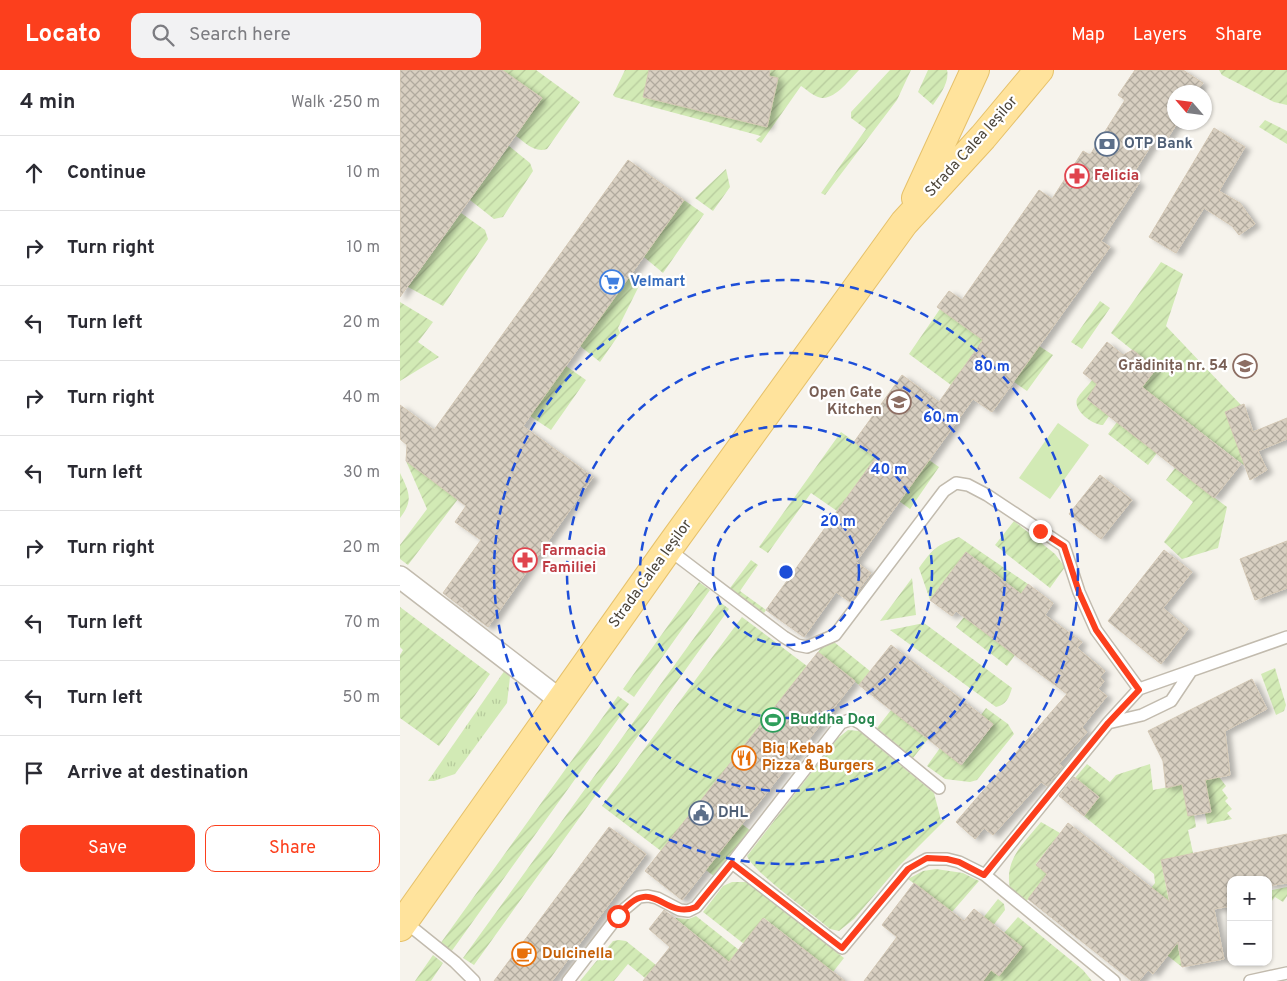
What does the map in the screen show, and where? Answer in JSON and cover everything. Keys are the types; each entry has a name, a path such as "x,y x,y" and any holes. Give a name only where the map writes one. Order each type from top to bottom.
{"main road":[{"name":"Strada Calea Ieșilor","path":"904,223 975,70"},
{"name":"Strada Calea Ieșilor","path":"402,924 668,549 904,223 983,137 1039,70"}],"street":[{"path":"400,578 560,700"}],"lane":[{"path":"668,549 784,637 797,645 807,647 835,635 944,491 956,484 968,485 987,495 1064,546 1079,592 1096,630 1139,690"},
{"path":"984,875 1108,723 1139,690 1287,637"},
{"path":"1108,723 1142,715 1171,701 1191,671"},
{"path":"568,981 621,912 639,897 648,896 656,898 680,910 688,911 696,907 841,723 852,719 864,726 939,788"},
{"path":"732,863 842,948 908,869 927,858 959,862 984,875 1114,981"},
{"path":"402,924 455,962 474,981"},
{"path":"1250,981 1287,973"}],"green space":[{"path":"502,70 536,70 580,102 547,149 538,150 516,136 542,98"},
{"path":"625,70 859,70 841,89 829,97 818,97 801,86 761,143 756,140 761,136 615,97 613,95"},
{"path":"890,70 911,70 897,100 825,195 821,193 866,129 851,118 851,112"},
{"path":"928,70 947,70 948,75 941,93 933,105 918,92"},
{"path":"1219,70 1287,70 1287,105 1274,102 1222,75"},
{"path":"1265,120 1287,131 1287,144 1259,127"},
{"path":"509,146 530,163 533,171 503,217 494,219 470,200"},
{"path":"726,169 730,187 713,211 695,198"},
{"path":"1050,198 1074,215 951,385 909,354 940,309 968,329 1004,263"},
{"path":"684,200 704,214 663,273 644,257"},
{"path":"461,213 485,230 488,239 443,306 408,287"},
{"path":"1161,262 1183,274 1166,326 1241,405 1226,413 1245,466 1142,387 1156,369 1111,333"},
{"path":"629,277 640,284 618,328 620,333 600,362 580,346"},
{"path":"1100,301 1110,308 1082,349 1071,342"},
{"path":"400,302 433,322 418,342 439,357 400,381"},
{"path":"1039,346 1053,355 1027,391 1014,382"},
{"path":"566,366 586,380 551,430 530,416"},
{"path":"1092,380 1097,384 1087,399 1109,416 1103,425 1089,420 1078,408 1077,404 1078,397"},
{"path":"1117,422 1157,453 1148,465 1108,434"},
{"path":"1058,423 1089,445 1050,499 1019,478"},
{"path":"841,432 876,457 837,511 811,493 768,553 759,547"},
{"path":"929,460 939,467 910,509 899,501"},
{"path":"406,461 458,499 408,565 400,559 400,545 427,509"},
{"path":"1175,468 1227,507 1218,548 1182,559 1164,542 1193,502 1166,480"},
{"path":"400,473 408,491 409,501 400,518"},
{"path":"1014,521 1055,554 1065,567 1050,588 995,545"},
{"path":"959,537 1028,584 1021,594 966,552 930,600 919,568 936,548"},
{"path":"751,560 758,565 740,591 766,610 764,613 730,588"},
{"path":"912,578 916,615 880,621"},
{"path":"699,582 710,590 634,697 623,689"},
{"path":"720,602 729,609 474,965 463,958"},
{"path":"400,607 490,674 439,746 400,718 400,655 403,650 400,647"},
{"path":"742,617 807,666 661,851 602,806"},
{"path":"964,617 1015,655 1007,666 956,627"},
{"path":"924,623 1012,688 1005,703 996,707 890,630"},
{"path":"829,638 870,671 859,685 818,652"},
{"path":"1275,668 1286,705 1284,711 1276,715 1261,674"},
{"path":"505,670 510,677 507,703 455,774 434,781 428,781"},
{"path":"618,696 629,704 451,952 440,944"},
{"path":"986,708 1008,724 1014,734 977,780 970,782 945,779 927,766 940,748 962,765 993,725 981,715"},
{"path":"891,710 928,739 913,758 877,728"},
{"path":"848,730 859,731 934,793 941,820 945,820 899,866 854,919 839,931 830,929 785,893 760,872 747,856 838,738"},
{"path":"1087,764 1110,782 1116,775 1150,764 1153,790 1189,783 1196,827 1188,830 1193,853 1161,861 1182,967 1145,938 1151,888 1155,883 1154,874 1084,816 1099,797 1075,778"},
{"path":"1219,777 1226,786 1222,790 1228,798 1225,801 1232,809 1227,813 1232,819 1207,824 1199,781"},
{"path":"1041,822 1060,833 1036,864 1047,874 1026,902 1010,889 1010,869 1017,852"},
{"path":"742,824 751,831 715,877 706,870"},
{"path":"936,869 963,873 979,881 952,912 908,879 923,871"},
{"path":"732,882 748,882 844,958 833,972 764,918 744,944 703,912 723,886"},
{"path":"1287,887 1287,896 1283,902 1275,897 1272,901 1272,890"},
{"path":"998,899 1004,904 1005,910 985,936 975,928"},
{"path":"696,916 739,950 718,978 719,954 675,918 689,919"},
{"path":"1018,917 1083,970 1092,981 983,981 991,970 999,976 1004,933"},
{"path":"613,941 626,941 656,965 645,978 628,964 614,981 580,981"},
{"path":"433,955 443,963 431,981 415,981"}],"building":[{"path":"400,70 502,70 542,98 400,297"},
{"path":"649,70 770,70 769,76 778,78 767,127 643,97"},
{"path":"1135,70 1183,70 1203,83 1201,85 1167,85 1167,130 1173,130 1167,139 1159,133 1131,177 1139,183 1101,241 1110,247 992,412 973,399 856,562 871,573 850,602 836,592 804,637 766,610 876,457 854,442 902,375 939,402 983,340 937,307 949,291 962,300 1039,190 1052,199 1083,151 1090,155 1125,100 1118,95"},
{"path":"1214,128 1245,147 1219,191 1240,203 1255,224 1239,235 1232,226 1204,208 1176,253 1149,237"},
{"path":"628,160 684,200 523,426 593,477 488,627 443,593 481,540 455,522 466,506 406,461 407,445 400,439 400,405 434,430"},
{"path":"1107,342 1123,355 1133,350 1156,369 1142,387 1241,464 1214,498 1087,399 1097,384 1083,373"},
{"path":"1244,404 1253,432 1287,418 1287,439 1258,451 1267,470 1250,480 1225,412"},
{"path":"1100,475 1132,500 1101,539 1069,514"},
{"path":"1287,541 1287,588 1255,600 1240,559"},
{"path":"1164,550 1192,572 1163,608 1188,629 1161,664 1108,621"},
{"path":"966,552 1021,594 1028,584 1053,603 1045,615 1082,642 1077,648 1105,671 1100,677 1104,681 1098,689 1107,696 1082,727 1087,732 1059,764 1063,767 1047,786 1041,782 993,835 984,828 975,839 956,822 1067,694 956,611 952,616 930,600"},
{"path":"891,645 993,724 961,765 859,685"},
{"path":"818,652 855,681 682,900 645,871"},
{"path":"1252,679 1267,709 1225,731 1230,775 1205,780 1211,812 1188,816 1182,784 1166,788 1163,761 1148,731"},
{"path":"1074,777 1099,797 1084,816 1059,796"},
{"path":"1068,823 1170,902 1161,860 1287,834 1287,883 1272,885 1272,876 1227,876 1227,907 1214,909 1224,959 1182,967 1178,942 1153,974 1148,970 1139,981 1132,981 1028,899 1047,874 1036,865"},
{"path":"609,827 646,854 552,981 494,981"},
{"path":"914,883 964,921 974,909 1022,947 999,976 991,970 983,981 864,981 897,937 882,925"},
{"path":"664,910 729,962 763,918 845,981 643,981 670,947 649,929"}],"place":[{"name":"OTP Bank","path":"1107,144"},
{"name":"Felicia","path":"1077,176"},
{"name":"Velmart","path":"612,282"},
{"name":"Grădinița nr. 54","path":"1245,366"},
{"name":"Open Gate Kitchen","path":"899,402"},
{"name":"Farmacia Familiei","path":"525,560"},
{"name":"Buddha Dog","path":"773,720"},
{"name":"Big Kebab Pizza & Burgers","path":"744,758"},
{"name":"DHL","path":"701,813"},
{"name":"Dulcinella","path":"524,954"}],"route":[{"path":"618,916 639,897 648,896 680,910 688,911 696,907 732,863 842,948 908,869 927,858 959,862 984,875 1108,723 1139,690 1096,630 1079,592 1064,546 1040,531"}]}
